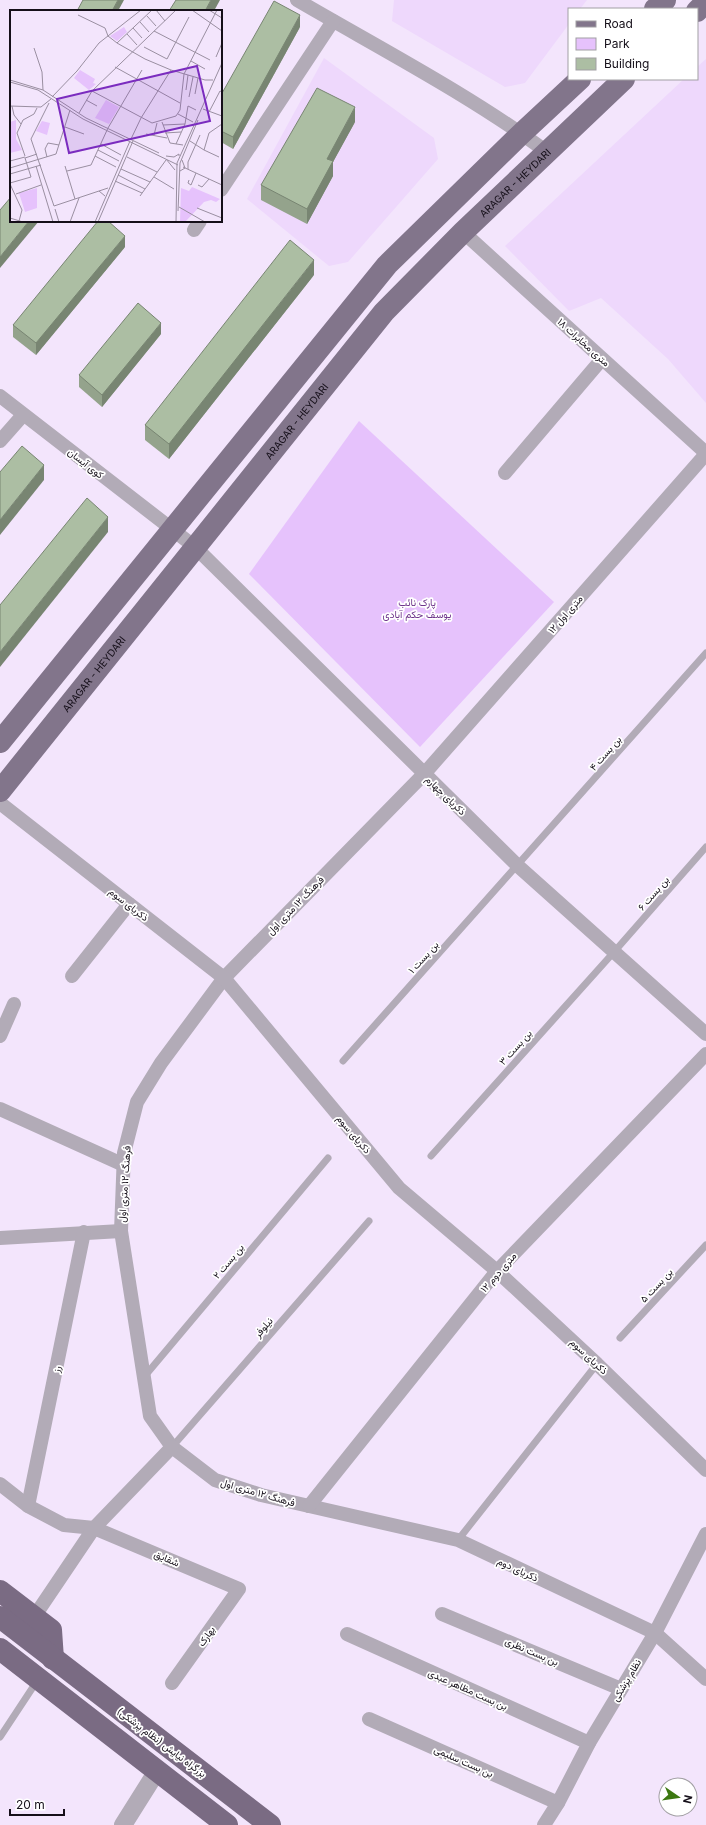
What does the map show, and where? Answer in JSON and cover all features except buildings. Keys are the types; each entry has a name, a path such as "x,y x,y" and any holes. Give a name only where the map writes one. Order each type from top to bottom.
{"highway":[{"path":"0,1591 51,1630 53,1659"},
{"name":"بزرگراه نیایش (نظام پزشکی)","path":"0,1617 270,1825"},
{"path":"0,1649 38,1680 227,1825"},
{"path":"0,1665 12,1674 38,1680"}],"main road":[{"path":"656,8 665,0"},
{"path":"698,10 706,2"},
{"path":"0,742 387,265 522,133 579,80"},
{"name":"ARAGAR - HEYDARI","path":"0,791 384,312 463,232 623,80"}],"street":[{"path":"297,0 451,89 522,133 547,152"},
{"path":"222,188 333,21"},
{"name":"۱۸ متری مخابرات","path":"463,232 706,454"},
{"path":"505,473 602,359"},
{"name":"کوی آیسان","path":"0,396 195,547"},
{"path":"0,440 23,415"},
{"name":"۱۲ متری اول","path":"424,774 706,454"},
{"name":"ذکریای چهارم","path":"195,547 518,866 706,1034"},
{"name":"فرهنگ ۱۲ متری اول","path":"309,1506 261,1495 215,1480 172,1447 150,1416 121,1231 124,1153 137,1102 161,1064 224,978 424,774"},
{"name":"ذکریای سوم","path":"0,803 224,978 399,1188 497,1270 597,1364 706,1470"},
{"path":"72,976 129,904"},
{"path":"0,1036 14,1004"},
{"name":"۱۲ متری دوم","path":"309,1506 497,1270 706,1054"},
{"path":"0,1109 124,1165"},
{"path":"0,1238 121,1231"},
{"name":"رز","path":"28,1506 84,1232"},
{"path":"34,1617 94,1528 172,1447"},
{"name":"شقایق","path":"0,1484 28,1506 64,1525 94,1528 239,1589"},
{"name":"ذکریای دوم","path":"309,1506 458,1540 655,1633 706,1679"},
{"name":"نظام پزشکی","path":"544,1825 558,1803 588,1743 655,1633 706,1534"},
{"name":"بهارک","path":"172,1683 239,1589"},
{"name":"بن بست نظری","path":"442,1614 622,1689"},
{"name":"بن بست مظاهر عبدی","path":"347,1634 588,1743"},
{"name":"بن بست سلیمی","path":"369,1719 558,1803"},
{"path":"124,1825 157,1771"}],"lane":[{"name":"بن بست ۴","path":"518,866 706,653"},
{"name":"بن بست ۶","path":"614,952 706,847"},
{"name":"بن بست ۱","path":"343,1061 518,866"},
{"name":"بن بست ۳","path":"431,1156 614,952"},
{"name":"بن بست ۲","path":"144,1377 328,1158"},
{"name":"نیلوفر","path":"172,1447 369,1221"},
{"name":"بن بست ۵","path":"620,1338 706,1245"},
{"path":"458,1540 597,1364"},
{"path":"0,1738 38,1680"}],"shaded area":[{"path":"394,0 587,0 581,8 568,8 568,25 525,83 505,87 392,21"},
{"path":"324,58 434,138 438,159 348,262 329,266 247,199"},
{"path":"706,59 706,403 668,359 601,298 569,311 505,246 683,80 698,80 698,66"}],"green space":[{"name":"پارک نائب یوسف حکم آبادی","path":"359,421 554,602 420,747 249,574"}]}
